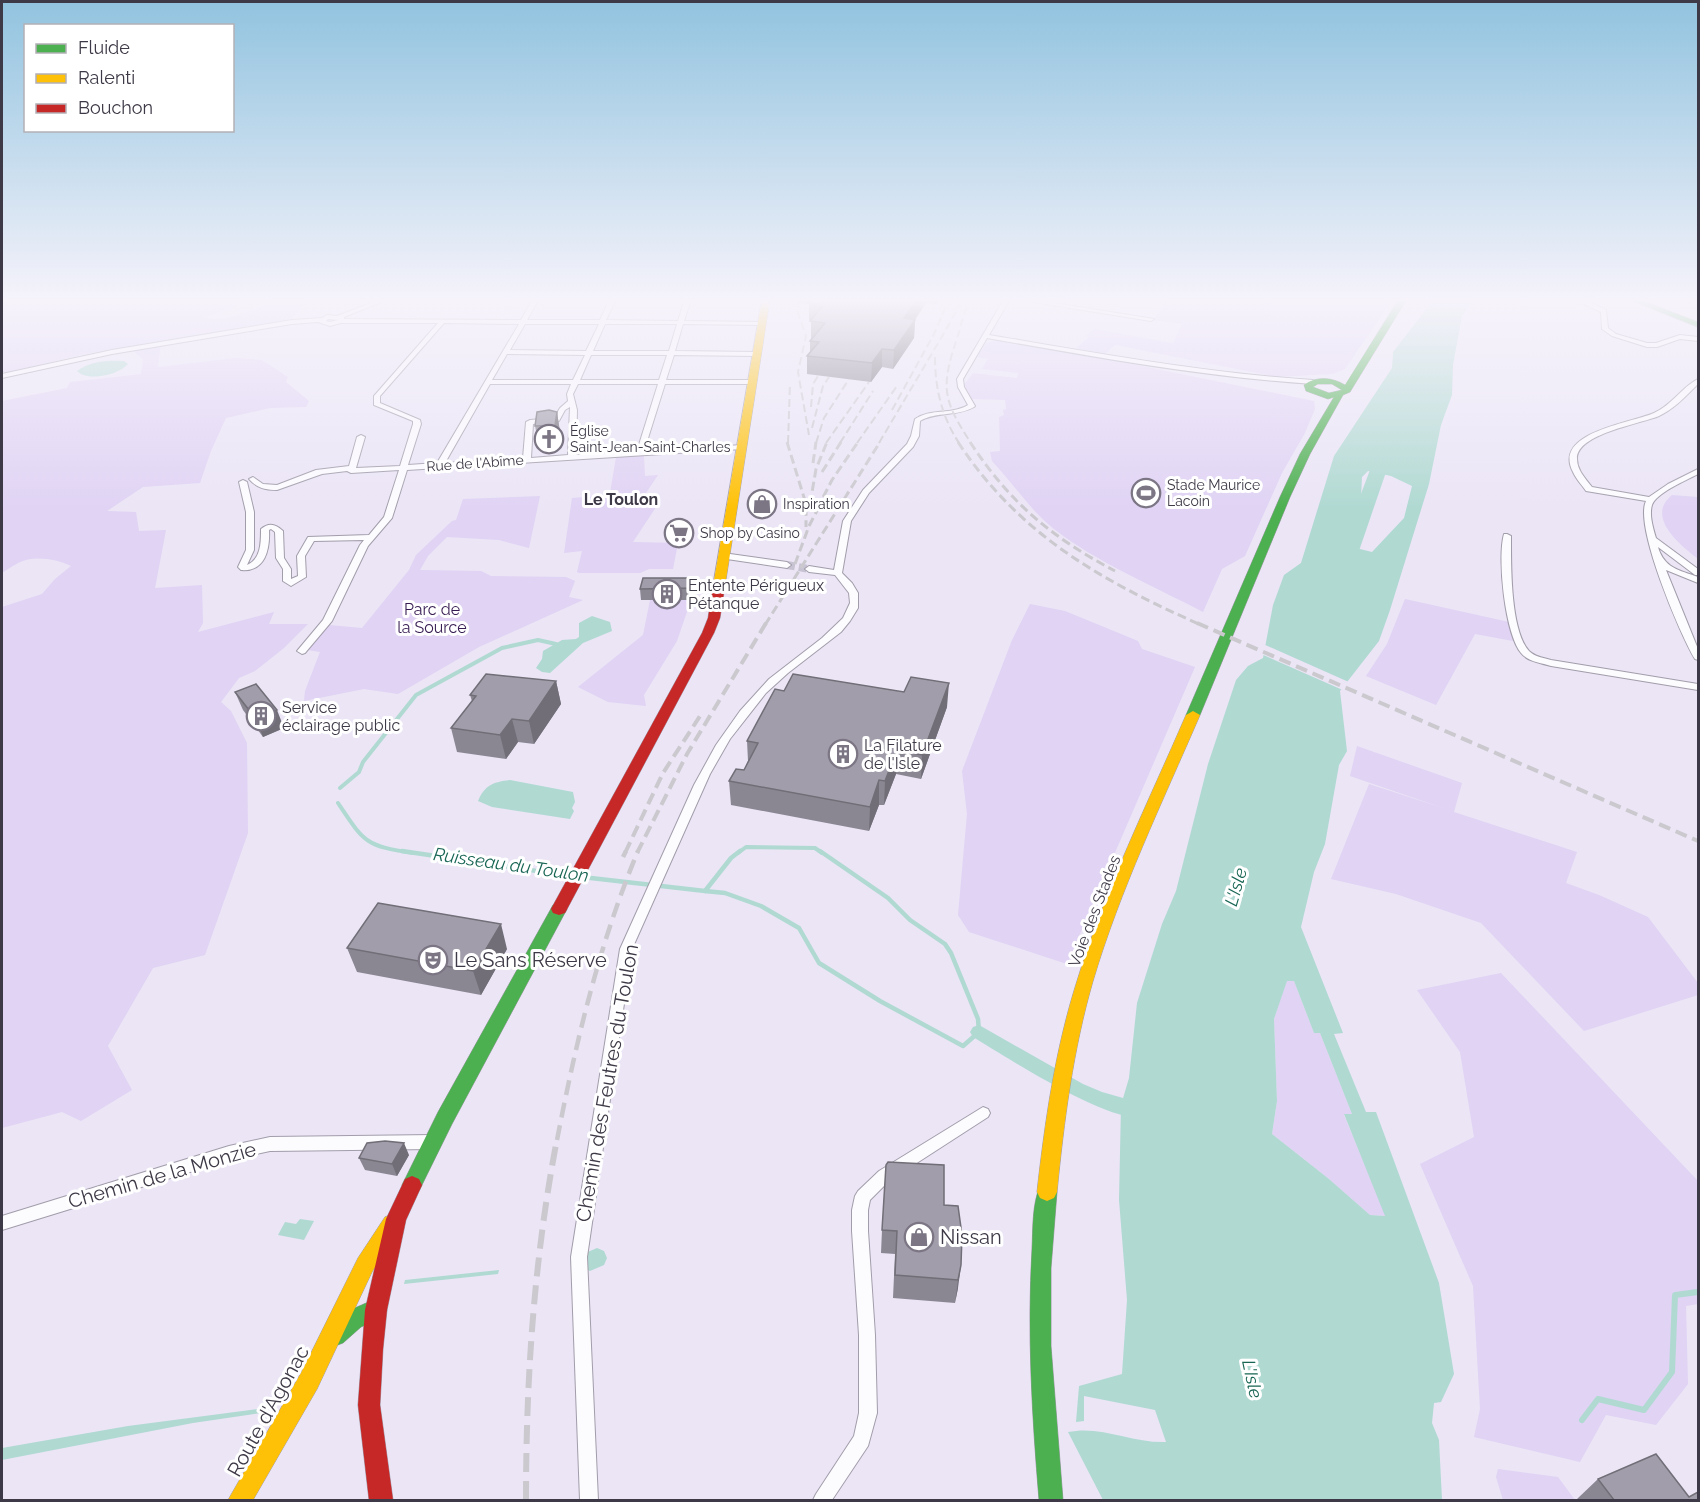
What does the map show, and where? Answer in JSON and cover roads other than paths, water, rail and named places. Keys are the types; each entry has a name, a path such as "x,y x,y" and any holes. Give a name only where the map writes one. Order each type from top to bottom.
{"main road":[{"path":"381,1500 369,1405 376,1310 396,1219 433,1142 708,633 714,618 755,369"},
{"name":"Voie des Stades","path":"1316,387 1344,376 1354,369"},
{"name":"Voie des Stades","path":"1052,1500 1046,1452 1041,1317 1042,1222 1058,1096 1082,991 1105,924 1285,498 1305,454 1358,369"},
{"path":"1326,419 1325,406 1316,387 1339,384 1342,392"},
{"name":"Route d'Agonac","path":"240,1500 329,1341 348,1296 377,1241 396,1219"},
{"name":"Route d'Agonac","path":"329,1341 347,1322 376,1310"},
{"name":"Voie des Stades","path":"1040,1500 1046,1452"}],"street":[{"path":"2,376 34,369"},
{"path":"302,651 327,621 355,561 370,537 388,518 417,424 416,420 373,405 377,396 401,369"},
{"path":"440,465 495,369"},
{"path":"572,457 574,410 570,394 581,369"},
{"path":"640,453 667,369"},
{"path":"809,569 838,573 847,521 866,492 910,445 915,436 914,428 917,420 925,415 959,411 972,406 961,387 960,379 966,369"},
{"path":"1189,369 1316,387"},
{"path":"1651,500 1589,489 1573,466 1573,451 1582,439 1656,414 1672,405 1698,381"},
{"path":"488,382 753,382"},
{"path":"527,460 530,422 557,420 562,409 572,402"},
{"path":"351,470 361,436"},
{"name":"Rue de l'Abîme","path":"253,479 262,487 278,488 318,472 742,447"},
{"path":"1698,471 1651,500 1646,513 1657,561 1690,643 1698,657"},
{"path":"243,482 250,512 250,550 242,567 244,568 253,567 258,563 263,554 265,529 271,526 279,531 280,558 287,569 287,581 291,583 302,577 301,556 311,539 370,537"},
{"path":"1508,536 1506,568 1513,614 1524,651 1529,656 1551,663 1698,687"},
{"path":"1654,540 1678,561 1698,573"},
{"path":"723,556 787,565"},
{"path":"1657,561 1678,561"},
{"path":"1657,561 1684,576"},
{"name":"Chemin des Feutres du Toulon","path":"589,1500 579,1284 581,1236 626,949 677,839 682,823 724,740 774,678 838,628 855,606 851,586 838,573"},
{"path":"1664,580 1671,575 1698,580"},
{"path":"822,1500 862,1440 868,1413 867,1335 860,1231 863,1196 884,1176 983,1113"},
{"name":"Chemin de la Monzie","path":"2,1223 229,1153 270,1144 433,1142"}],"water":[{"path":"80,369 122,369 95,377 77,371"},
{"path":"1391,369 1453,369 1452,395 1441,425 1429,484 1390,610 1379,641 1340,691 1347,751 1339,765 1325,844 1314,872 1301,927 1343,1033 1334,1034 1366,1112 1376,1112 1439,1283 1454,1374 1441,1402 1434,1403 1432,1423 1439,1440 1442,1500 1103,1500 1068,1432 1080,1430 1104,1432 1153,1442 1166,1442 1155,1410 1084,1396 1084,1421 1076,1422 1079,1386 1122,1374 1127,1300 1119,1200 1121,1105 1129,1078 1137,1003 1162,924 1176,891 1208,764 1236,680 1248,666 1263,658 1273,605 1284,575 1301,563 1334,456","holes":["1368,471 1391,476 1412,486 1404,518 1372,552 1344,545 1361,498 1362,477","1287,981 1294,981 1314,1033 1320,1033 1352,1114 1344,1114 1385,1216 1370,1215 1272,1134 1277,1101 1274,1019"]},
{"path":"592,616 610,622 612,631 583,643 550,673 536,668 542,659 543,651 562,640 579,637 579,623"},
{"path":"510,780 573,792 575,802 572,808 574,811 570,819 492,807 478,801 490,785"},
{"path":"300,1219 314,1221 304,1240 278,1235 285,1222 296,1224"},
{"path":"499,1270 498,1274 404,1284 405,1280"},
{"path":"265,1408 267,1412 193,1423 2,1460 2,1448 128,1426"}],"waterway":[{"name":"L'Isle","path":"1340,577 1388,443"},
{"name":"Ruisseau du Toulon","path":"340,788 359,772 363,762 416,695 502,648 538,640 556,644"},
{"name":"Ruisseau du Toulon","path":"338,803 360,834 367,840 385,848 413,853"},
{"name":"Ruisseau du Toulon","path":"738,853 746,847 815,848 822,853"},
{"name":"Ruisseau du Toulon","path":"402,851 571,876"},
{"name":"Ruisseau du Toulon","path":"705,891 731,858 740,851"},
{"name":"Ruisseau du Toulon","path":"705,891 725,893 761,906 799,928 819,963 880,1001 963,1046 979,1032 978,1019 951,953 945,944 910,920 888,898 820,851"},
{"name":"Ruisseau du Toulon","path":"582,877 705,891"},
{"name":"Ruisseau du Toulon","path":"979,1032 1077,1089 1099,1099 1138,1110"},
{"path":"590,1261 597,1258"},
{"path":"1582,1420 1598,1399 1644,1410 1672,1372 1675,1295 1698,1292"}],"tunnel":[{"path":"787,565 809,569"}],"railway":[{"path":"799,369 809,435"},
{"path":"892,410 915,369"},
{"path":"879,443 923,369"},
{"path":"936,369 941,402 948,423 959,443"},
{"path":"948,369 947,392 950,403 954,415 971,443"},
{"path":"811,407 813,384 818,376"},
{"path":"812,428 823,386 829,377"},
{"path":"816,443 824,418 849,379"},
{"path":"826,443 869,382"},
{"path":"788,443 790,383"},
{"path":"857,443 897,386"},
{"path":"840,443 873,391"},
{"path":"787,442 806,504 806,527"},
{"path":"813,463 816,442"},
{"path":"810,504 816,469 827,442"},
{"path":"822,472 841,442"},
{"path":"817,509 832,480 858,442"},
{"path":"765,625 880,442"},
{"path":"958,442 982,475 1008,504 1065,552 1130,591 1201,625"},
{"path":"970,442 985,464 1033,517 1071,545 1115,571"},
{"path":"795,564 809,526 821,503"},
{"path":"638,851 687,754 766,623"},
{"path":"1197,623 1698,841"},
{"path":"625,853 663,773 702,713"},
{"path":"557,1140 572,1067 600,957 638,851"},
{"path":"623,857 625,853"},
{"path":"526,1500 533,1319 542,1229 557,1139"}],"place":[{"name":"Église Saint-Jean-Saint-Charles","path":"549,439"},
{"name":"Stade Maurice Lacoin","path":"1146,493"},
{"name":"Inspiration","path":"762,504"},
{"name":"Shop by Casino","path":"679,533"},
{"name":"Entente Périgueux Pétanque","path":"667,594"},
{"name":"Service éclairage public","path":"261,716"},
{"name":"La Filature de l'Isle","path":"843,754"},
{"name":"Le Sans Réserve","path":"433,960"},
{"name":"Nissan","path":"919,1237"}],"district":[{"name":"Le Toulon","path":"621,499"}],"park label":[{"name":"Parc de la Source","path":"432,618"}]}
